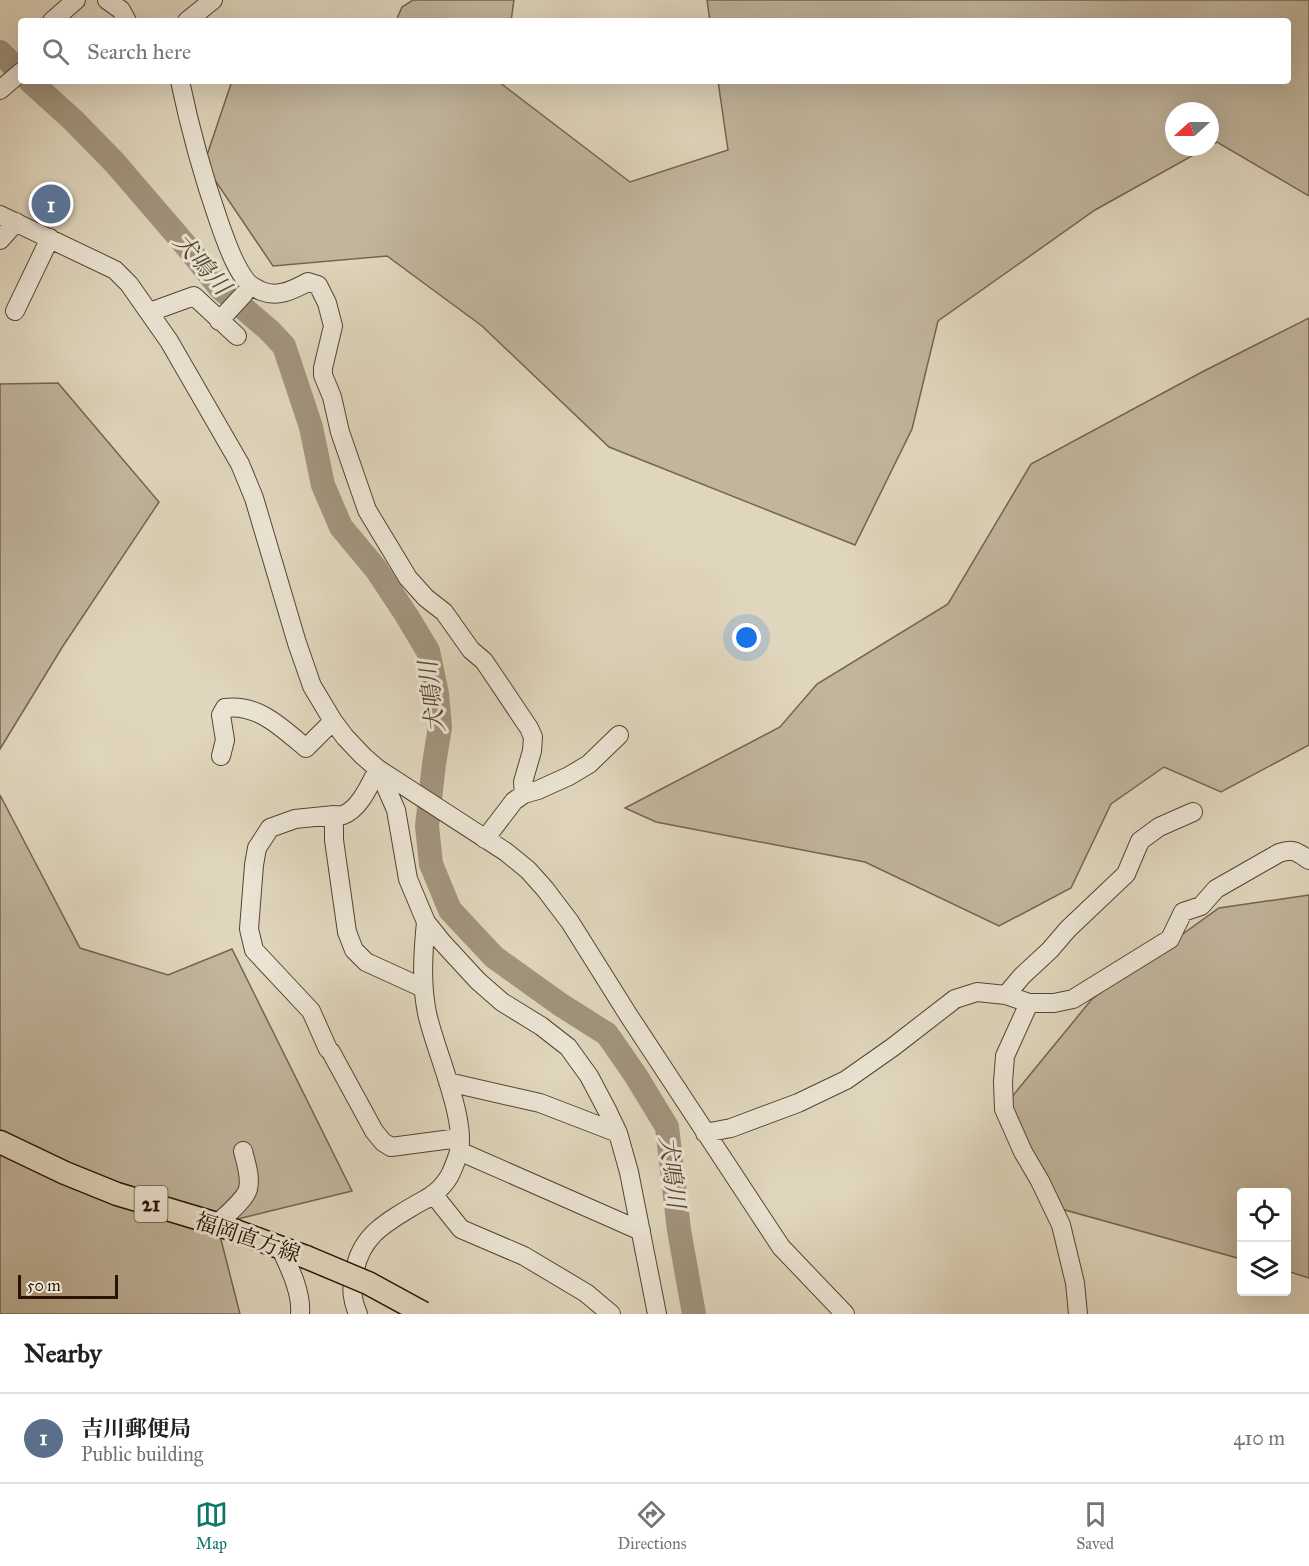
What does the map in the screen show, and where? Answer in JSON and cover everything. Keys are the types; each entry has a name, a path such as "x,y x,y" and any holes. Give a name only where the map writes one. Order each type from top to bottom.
{"main road":[{"name":"福岡直方線","path":"0,1142 65,1173 117,1194 217,1224 306,1257 368,1283 424,1313"}],"street":[{"path":"55,18 76,0"},
{"path":"107,0 121,10 125,18"},
{"path":"191,18 213,0"},
{"path":"181,84 197,153 228,248 242,274 250,285 267,292 281,294 308,282 318,285 327,303 333,326 323,375 367,510 408,578 426,598 444,612 471,650 484,661 529,728 533,737 532,751 523,782 524,794"},
{"path":"0,240 8,218 115,270 129,284 169,341 240,464 254,498 297,644 312,686 333,721 363,756 378,769 506,852 528,870 545,889 570,922 781,1247 845,1314"},
{"path":"15,312 51,238"},
{"path":"228,248 225,256 244,294"},
{"path":"244,294 261,296 267,292"},
{"path":"219,321 244,294"},
{"path":"150,312 194,296 237,336"},
{"path":"221,756 225,740 221,715 225,708 253,710 282,728 306,748 333,721"},
{"path":"485,839 514,801 524,794 569,776 589,764 619,735"},
{"path":"378,769 356,806 343,815 295,819 270,828 257,848 254,865 249,929 254,950 311,1011 328,1049 374,1131 383,1142 391,1147 459,1144 641,1231"},
{"path":"378,769 396,810 408,879 426,922 478,981 501,1002 541,1026 568,1047 589,1076 618,1133 629,1172 657,1314"},
{"path":"1006,995 1068,928 1126,874 1140,841 1159,827 1193,812"},
{"path":"334,815 334,840 347,932 354,950 366,962 423,988"},
{"path":"705,1133 730,1128 798,1103 846,1080 955,999 976,992 1006,995 1029,1003 1054,1003 1073,999 1170,939 1184,912 1201,906 1216,889 1279,853 1295,851 1309,860"},
{"path":"358,1314 351,1290 356,1263 368,1238 390,1220 434,1194 450,1177 459,1144 459,1122 427,1012 423,988 426,922"},
{"path":"1029,1003 1005,1056 1004,1109 1023,1152 1062,1226 1075,1283 1078,1314"},
{"path":"448,1082 540,1103 618,1133"},
{"path":"217,1224 248,1191 249,1175 243,1151"},
{"path":"434,1194 461,1229 524,1256 586,1293 611,1314"},
{"path":"280,1247 301,1303 300,1314"}],"shaded area":[{"path":"413,0 514,0 511,18 397,18 402,7"},
{"path":"707,0 1309,0 1309,196 1219,143 1219,102 1165,102 1165,156 1192,156 1095,210 938,321 912,429 855,545 609,447 482,326 387,256 273,266 204,164 231,84 502,84 630,182 728,150 718,84 1291,84 1291,18 710,18"},
{"path":"1309,318 1309,745 1221,792 1164,767 1111,804 1071,888 999,926 865,862 656,822 625,808 780,727 817,684 948,604 1031,464 1202,372"},
{"path":"58,383 159,502 63,646 0,749 0,384"},
{"path":"0,795 80,948 168,975 232,949 352,1191 217,1224 240,1314 0,1314"},
{"path":"1309,895 1309,1278 1291,1272 1291,1188 1237,1188 1237,1258 1058,1208 1006,1104 1092,999 1219,908"}],"waterway":[{"name":"犬鳴川","path":"0,52 18,70"},
{"name":"犬鳴川","path":"33,84 115,163 221,289 269,330 284,346 311,427 323,485 341,527 376,569 428,651 437,694 440,727 427,826 431,864 450,910 494,957 561,1005 607,1034 667,1127 679,1230 694,1314"}],"place":[{"name":"吉川郵便局","path":"51,204"}]}
